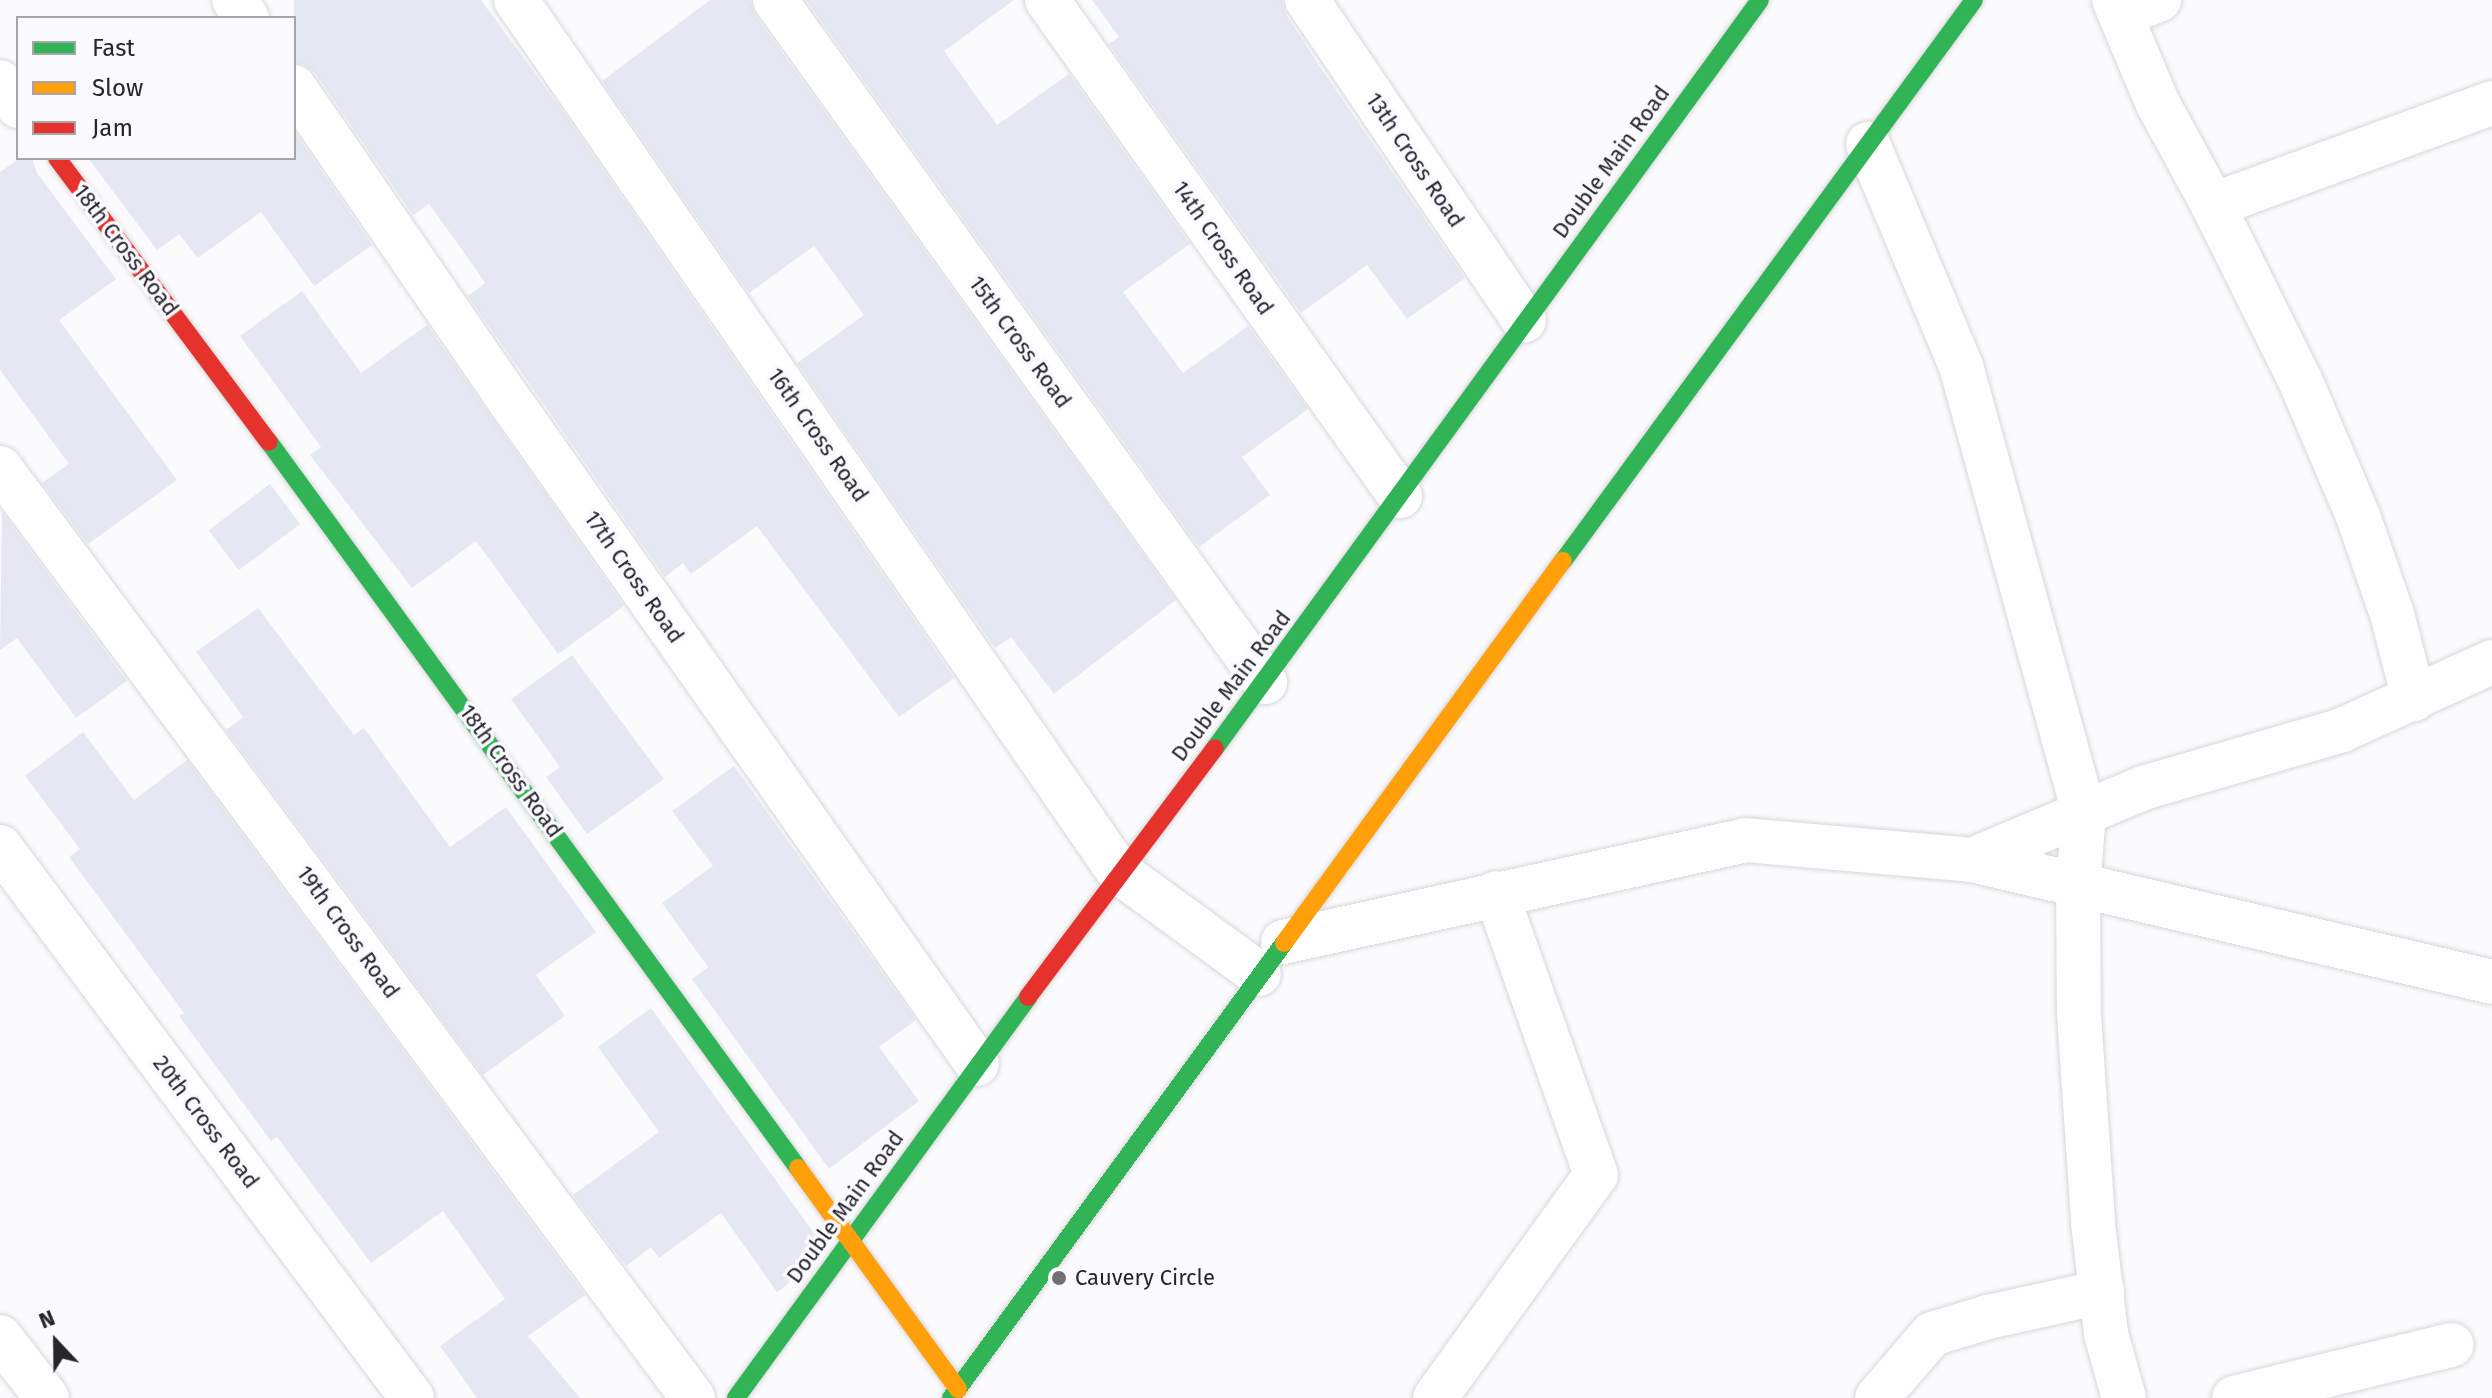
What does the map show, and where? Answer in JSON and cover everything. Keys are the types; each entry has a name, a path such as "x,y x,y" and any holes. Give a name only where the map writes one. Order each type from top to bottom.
{"street":[{"name":"16th Cross Road","path":"516,0 1119,872 1271,958"},
{"name":"15th Cross Road","path":"775,0 1265,682"},
{"name":"14th Cross Road","path":"1047,0 1400,496"},
{"name":"13th Cross Road","path":"1307,0 1524,321"},
{"name":"Double Main Road","path":"736,1398 977,1064 1265,682 1524,321 1760,0"},
{"path":"954,1394 1974,0"},
{"path":"2132,5 2158,104 2213,205 2300,380 2358,516 2392,614 2414,699"},
{"path":"0,82 16,103"},
{"name":"17th Cross Road","path":"296,90 524,421 977,1064"},
{"path":"2213,205 2492,103"},
{"path":"1868,144 1961,366 2084,813 2078,887 2079,1015 2106,1334 2124,1398"},
{"name":"18th Cross Road","path":"58,160 365,570 851,1241 954,1394"},
{"name":"19th Cross Road","path":"0,468 693,1398"},
{"path":"1972,860 2143,788 2342,730 2492,662"},
{"path":"1271,958 1496,893 1745,840 1972,860 2492,982"},
{"name":"20th Cross Road","path":"0,847 412,1398"},
{"path":"1435,1398 1596,1175 1496,893"},
{"path":"1877,1398 1932,1334 1988,1317 2102,1292"},
{"path":"0,1337 47,1398"},
{"path":"2234,1398 2452,1345"}],"building":[{"path":"294,0 481,0 562,110 954,678 899,717 757,526 691,574 683,563 665,577 468,296 485,283 478,272 429,204 413,215 315,73 296,63"},
{"path":"710,0 750,0 755,15 1176,600 1054,694 1011,637 995,648 797,363 864,315 814,246 749,293 602,81"},
{"path":"806,0 1014,0 944,51 997,125 1069,74 1190,244 1123,292 1183,373 1248,326 1308,409 1242,457 1270,495 1199,547"},
{"path":"1092,0 1282,0 1286,14 1316,61 1465,278 1407,319 1367,265 1301,313 1109,44 1119,37"},
{"path":"296,134 372,245 314,286 261,212 198,258 179,234 157,250 90,160 296,160"},
{"path":"17,160 33,160 37,173 116,279 59,320 177,480 88,544 42,483 69,464 0,370 0,172"},
{"path":"302,291 361,373 427,325 624,606 558,654 476,541 412,588 310,455 321,447 240,336"},
{"path":"270,484 300,524 239,570 209,530"},
{"path":"2,512 127,681 76,718 17,638 0,650"},
{"path":"258,608 354,735 364,728 450,847 506,807 596,932 536,975 565,1016 483,1075 226,730 243,717 196,652"},
{"path":"572,655 664,779 587,834 546,777 560,767 511,699"},
{"path":"83,732 134,800 187,760 585,1295 528,1336 580,1398 477,1398 440,1346 505,1299 443,1211 371,1263 277,1137 271,1141 179,1016 184,1013 69,857 80,849 25,776"},
{"path":"734,766 916,1020 879,1047 919,1101 829,1169 692,979 708,967 662,903 713,866 672,811"},
{"path":"651,1008 819,1240 787,1285 777,1292 721,1213 659,1258 651,1247 626,1266 573,1195 659,1132 598,1047"}],"traffic: fast":[{"path":"1215,748 1760,0"},
{"path":"1563,561 1974,0"},
{"path":"269,442 798,1168"},
{"path":"951,1398 1284,943"},
{"path":"736,1398 1028,997"}],"traffic: slow":[{"path":"1284,943 1563,561"},
{"path":"798,1168 958,1389"}],"traffic: jam":[{"path":"58,160 269,442"},
{"path":"1028,997 1215,748"}],"place":[{"name":"Cauvery Circle","path":"1059,1278"}]}
